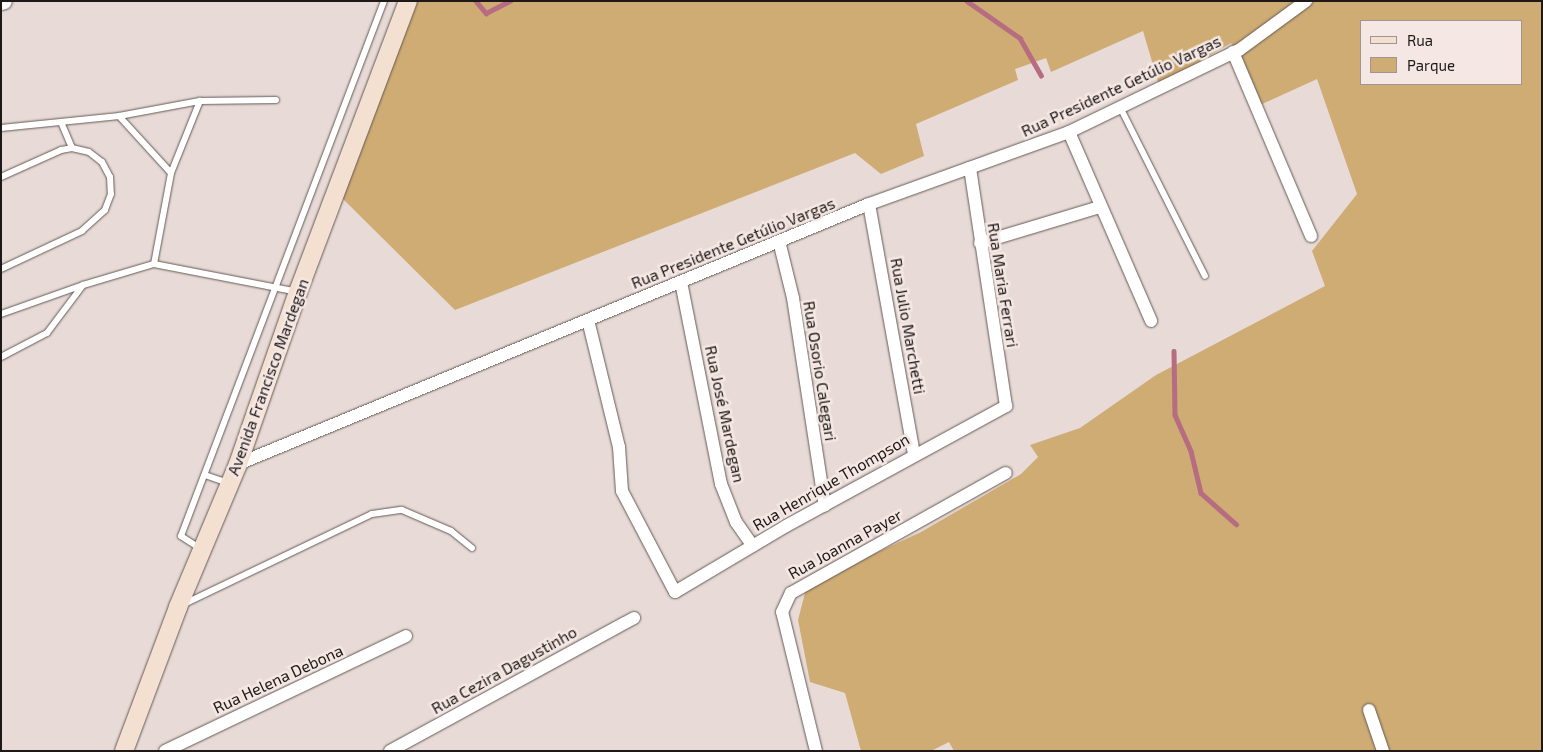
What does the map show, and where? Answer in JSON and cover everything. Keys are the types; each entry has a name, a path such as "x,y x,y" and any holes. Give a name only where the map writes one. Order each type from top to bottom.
{"main road":[{"name":"Avenida Francisco Mardegan","path":"124,751 178,607 238,464 298,292 408,1"}],"street":[{"name":"Rua Presidente Getúlio Vargas","path":"238,464 869,204 1069,132 1236,51 1306,1"},
{"path":"1236,51 1311,236"},
{"path":"1069,132 1100,207 1151,320"},
{"name":"Rua Maria Ferrari","path":"970,168 1006,406"},
{"name":"Rua Julio Marchetti","path":"869,204 914,454"},
{"path":"980,243 1100,207"},
{"name":"Rua Osorio Calegari","path":"779,241 793,298 825,506"},
{"name":"Rua José Mardegan","path":"681,282 721,484 736,522 753,546"},
{"name":"Rua Henrique Thompson","path":"588,320 619,447 622,492 676,592 914,454 1006,406"},
{"name":"Rua Joanna Payer","path":"816,751 782,612 791,593 1006,473"},
{"name":"Rua Cezira Dagustinho","path":"390,751 634,618"},
{"name":"Rua Helena Debona","path":"165,751 406,636"},
{"path":"1369,710 1382,751"}],"lane":[{"path":"202,550 180,536 205,475 274,286 384,1"},
{"path":"1,128 119,116 200,101 276,100"},
{"path":"154,264 171,173 200,101"},
{"path":"1120,107 1204,276"},
{"path":"119,116 171,173"},
{"path":"61,122 72,148"},
{"path":"1,178 61,150 72,148 88,152 102,162 110,177 111,194 105,210 82,231 1,269"},
{"path":"1,314 83,284 154,264 298,292"},
{"path":"1,357 47,333 83,284"},
{"path":"205,475 230,484"},
{"path":"178,607 372,514 402,510 451,531 472,548"}],"green space":[{"path":"417,1 1542,1 1542,751 954,751 949,742 931,751 861,751 845,693 810,682 798,620 807,585 921,532 1021,474 1038,457 1030,445 1080,428 1156,375 1325,286 1312,251 1357,194 1317,79 1258,106 1231,43 1159,85 1143,31 1051,72 1046,58 1015,69 1018,80 916,124 924,156 881,174 855,153 455,310 342,198"}],"waterway":[{"path":"476,1 486,13 510,1"},
{"path":"967,1 1020,38 1041,75"},
{"path":"1174,351 1175,415 1191,451 1201,493 1236,524"}]}
